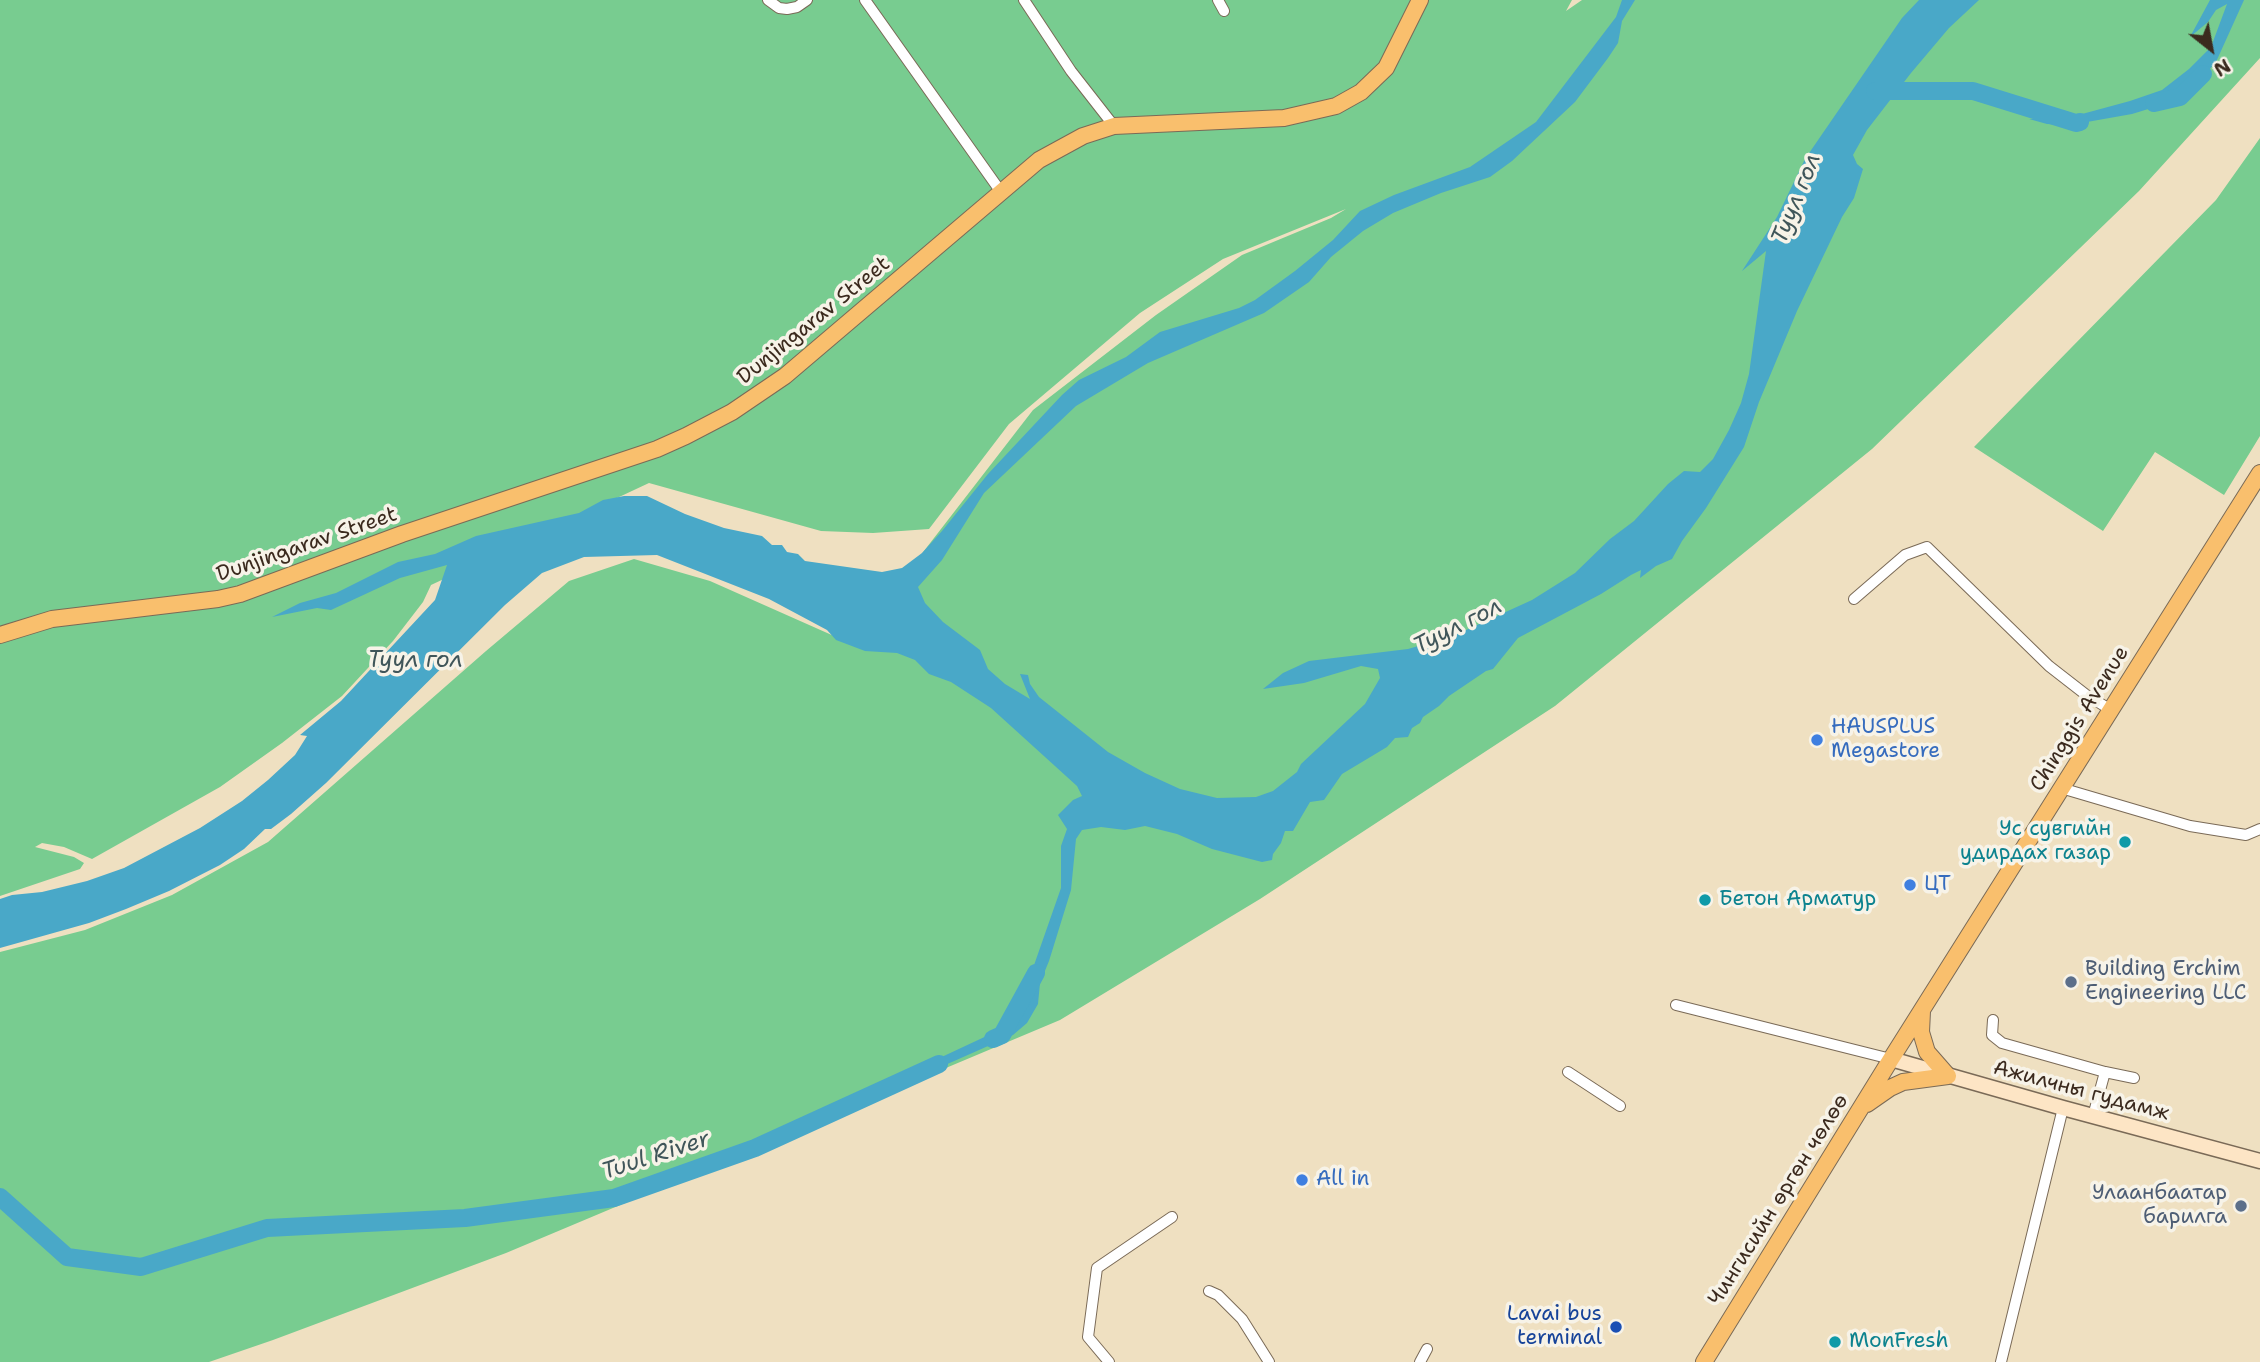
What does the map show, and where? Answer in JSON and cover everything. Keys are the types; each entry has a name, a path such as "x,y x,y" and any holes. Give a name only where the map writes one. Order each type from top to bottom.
{"main road":[{"name":"Dunjingarav Street","path":"0,635 52,619 240,594 428,525 676,440 732,412 785,376 1050,153 1083,136 1114,126 1284,118 1336,106 1361,92 1386,68 1420,0"},
{"name":"Chinggis Avenue","path":"1891,1059 2260,473"},
{"path":"1922,1010 1921,1032 1927,1052 1948,1076"},
{"name":"Ажилчны гудамж","path":"1891,1059 2260,1161"},
{"name":"Чингисийн өргөн чөлөө","path":"1704,1362 1891,1059"},
{"path":"1861,1108 1903,1082 1948,1076"}],"street":[{"path":"768,0 779,8 787,9 807,0"},
{"path":"865,0 1001,192"},
{"path":"1024,0 1072,71 1114,126"},
{"path":"1218,0 1224,11"},
{"path":"1853,598 1905,555 1927,547 2049,666 2111,710"},
{"path":"2061,788 2190,826 2246,835 2260,829"},
{"path":"1676,1005 1891,1059"},
{"path":"1993,1020 1992,1035 2001,1043 2134,1078"},
{"path":"1569,1072 1620,1106"},
{"path":"2093,1116 2105,1072"},
{"path":"2001,1362 2063,1108"},
{"path":"1109,1362 1088,1337 1097,1268 1172,1217"},
{"path":"1209,1291 1218,1295 1242,1319 1269,1362"},
{"path":"1420,1362 1427,1349"}],"green space":[{"path":"0,0 1572,0 1566,11 1582,0 2260,0 2260,58 2139,191 1872,449 1555,706 1260,899 1060,1020 506,1253 209,1362 0,1362 0,952 85,930 172,895 268,842 569,581 634,559 710,581 852,644 1033,410 1156,315 1242,255 1331,218 1346,209 1223,259 1140,313 1009,424 929,529 873,533 821,531 649,483 431,585 423,602 393,641 342,696 282,743 220,787 92,859 64,847 42,843 35,847 74,857 84,863 80,869 0,896"},
{"path":"2260,138 2260,436 2224,495 2155,452 2103,531 1974,447 2216,200"}],"water":[{"path":"1622,0 1635,0 1622,21 1618,43 1608,58 1575,102 1512,161 1490,177 1393,213 1363,231 1331,257 1309,282 1264,313 1148,363 1076,406 984,493 942,560 918,587 925,603 943,622 980,650 988,669 1005,684 1030,699 1020,674 1028,675 1030,684 1039,697 1108,752 1180,789 1217,798 1256,797 1273,791 1297,772 1301,764 1365,704 1380,678 1378,669 1361,666 1304,683 1263,689 1283,673 1309,661 1408,649 1453,636 1532,600 1575,573 1610,539 1634,521 1668,484 1684,471 1700,472 1713,459 1741,403 1749,374 1766,251 1742,271 1777,217 1805,159 1902,18 1919,0 1979,0 1949,28 1911,73 1867,130 1853,155 1863,169 1854,198 1842,217 1797,311 1759,402 1744,447 1672,559 1656,566 1640,578 1641,570 1631,575 1518,638 1493,669 1449,696 1412,728 1408,737 1395,738 1387,747 1342,774 1324,800 1310,802 1293,831 1285,831 1272,860 1262,862 1212,849 1177,834 1145,826 1125,830 1101,827 1082,830 1076,839 1071,890 1040,983 1038,1004 1027,1023 1013,1035 918,1077 916,1069 993,1033 1019,1016 1061,888 1061,846 1067,829 1058,815 1073,800 1082,796 1077,786 991,708 951,682 929,674 915,660 897,653 865,651 836,640 827,630 769,599 657,555 584,557 542,573 505,605 326,783 291,814 271,829 265,829 244,849 220,865 169,891 126,909 89,923 0,948 0,899 87,881 124,868 200,828 242,801 268,780 295,755 307,736 300,735 341,701 435,600 447,565 400,578 331,610 317,608 272,617 300,603 336,593 398,562 435,554 476,536 579,513 603,500 624,496 647,496 724,528 762,536 772,545 782,545 787,552 798,554 805,561 882,572 902,568 922,553 988,474 1079,380 1126,357 1160,332 1239,308 1255,300 1333,240 1360,211 1394,195 1470,167 1536,122 1616,17"},
{"path":"2210,0 2244,0 2216,62 2198,82 2171,102 2132,114 2070,125 2047,124 2029,119 2071,117 2162,90 2211,47 2227,4 2216,10 2208,22 2190,37"}],"waterway":[{"name":"Туул гол","path":"2154,103 2180,97 2203,74"},
{"name":"Туул гол","path":"1875,91 1973,91 2080,122"},
{"name":"Tuul River","path":"993,1039 1002,1035 1036,973"},
{"name":"Tuul River","path":"0,1197 67,1257 141,1267 267,1228 465,1218 614,1198 755,1148 939,1064"}],"place":[{"name":"HAUSPLUS Megastore","path":"1817,740"},
{"name":"Ус сувгийн удирдах газар","path":"2125,842"},
{"name":"ЦТ","path":"1910,885"},
{"name":"Бетон Арматур","path":"1705,900"},
{"name":"Building Erchim Engineering LLC","path":"2071,982"},
{"name":"All in","path":"1302,1180"},
{"name":"Улаанбаатар барилга","path":"2241,1206"},
{"name":"Lavai bus terminal","path":"1616,1327"},
{"name":"MonFresh","path":"1835,1342"}]}
